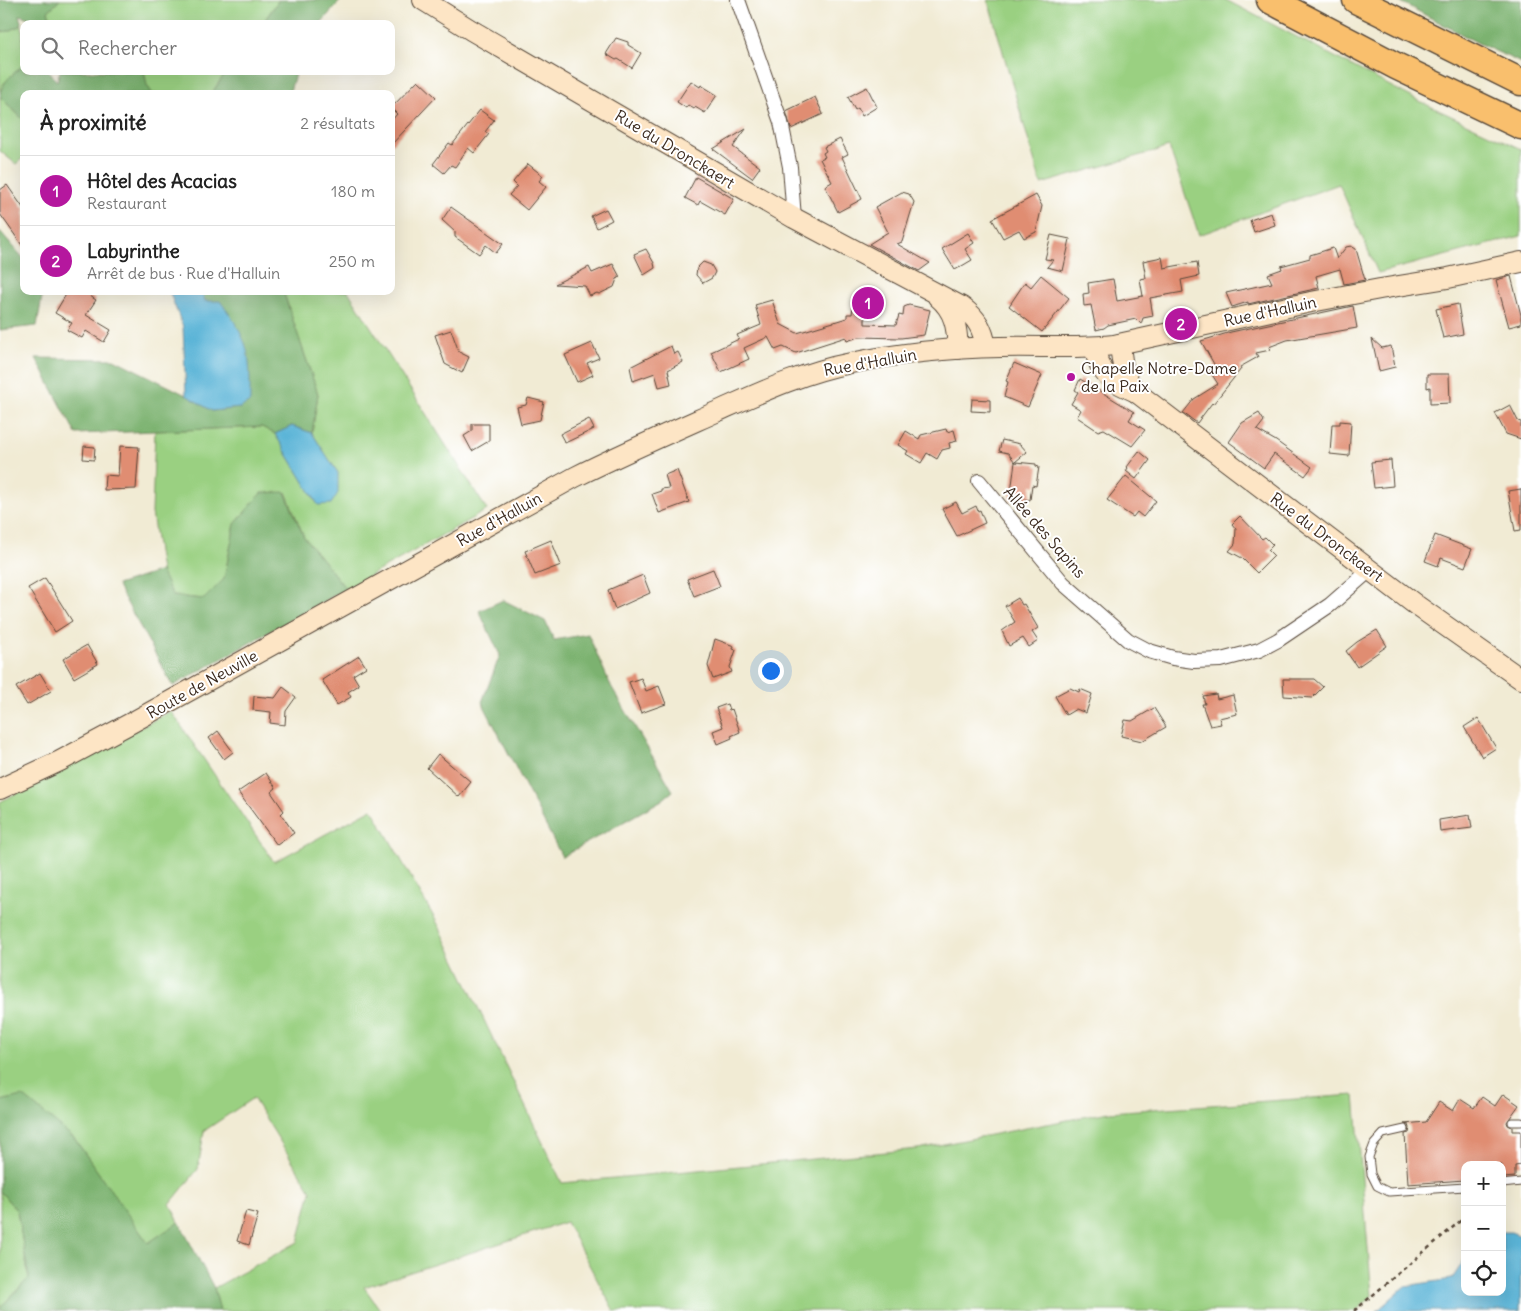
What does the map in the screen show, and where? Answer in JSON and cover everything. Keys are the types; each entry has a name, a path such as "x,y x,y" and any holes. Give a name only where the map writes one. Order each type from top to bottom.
{"highway":[{"path":"1270,0 1396,66 1521,126"},
{"path":"1356,0 1521,82"}],"main road":[{"name":"Rue du Dronckaert","path":"423,0 465,27 794,218 930,292 948,299 971,314 980,326 986,347"},
{"name":"Rue d'Halluin","path":"1380,289 1521,250"},
{"name":"Rue d'Halluin","path":"401,574 575,477 754,395 806,375 850,363 958,349 986,347 1094,347 1120,344 1311,302 1440,280 1521,262"},
{"name":"Rue du Dronckaert","path":"930,292 949,307 954,316 958,349"},
{"name":"Rue du Dronckaert","path":"1120,344 1124,372 1128,383 1136,392 1416,605 1521,679"},
{"name":"Rue du Dronckaert","path":"1094,347 1100,368 1108,379 1136,392"},
{"name":"Route de Neuville","path":"0,789 60,761 131,724 401,574"}],"street":[{"path":"738,0 782,122 790,167 794,218"},
{"name":"Allée des Sapins","path":"979,481 1063,583 1128,640 1149,651 1173,658 1194,661 1221,660 1264,648 1330,605 1371,569"}],"lane":[{"path":"1512,1122 1521,1122"},
{"path":"1404,1129 1383,1134 1374,1144 1369,1157 1371,1174 1378,1186 1389,1192 1461,1187"},
{"path":"1506,1184 1521,1182"}],"path":[{"path":"1354,1311 1461,1220"}],"green space":[{"path":"0,0 60,0 48,11 51,20 36,20 19,15 20,26 9,31 0,32"},
{"path":"60,0 279,0 265,20 51,20 48,11"},
{"path":"279,0 341,0 324,20 265,20"},
{"path":"988,0 1226,0 1417,100 1521,149 1521,236 1378,273 1339,184 1199,235 1169,147 1041,184"},
{"path":"1397,0 1521,0 1521,63 1478,43"},
{"path":"20,26 20,68 4,83 0,93 0,32 9,31"},
{"path":"20,68 20,75 52,75 57,81 59,75 145,75 147,86 150,90 20,90 20,116 0,97 2,87"},
{"path":"145,75 224,75 214,90 150,90 147,86"},
{"path":"224,75 295,75 290,90 214,90"},
{"path":"0,97 20,116 20,160 16,164 0,151"},
{"path":"0,231 20,254 20,295 42,295 37,326 0,330"},
{"path":"203,295 284,295 318,394 312,433 292,426 275,434 262,427 76,434 36,358 114,359 186,395 212,411 240,408"},
{"path":"284,295 351,295 487,510 346,589 304,537 286,492 235,524 224,579 204,599 173,596 161,571 152,513 155,431 262,427 275,434 318,505 338,473 312,433 318,394"},
{"path":"285,492 304,537 346,589 173,686 117,585 161,571 173,596 204,599 224,579 235,524 261,493"},
{"path":"503,600 545,621 554,640 588,634 611,686 673,791 662,800 562,857 482,702 500,655 479,611"},
{"path":"171,711 274,862 372,809 439,926 562,1183 918,1149 1109,1112 1355,1095 1372,1296 1356,1311 614,1311 566,1222 364,1287 381,1311 220,1311 214,1288 298,1242 311,1191 253,1098 204,1131 198,1169 170,1204 179,1222 148,1244 74,1138 0,1101 0,802"},
{"path":"23,1096 74,1138 148,1243 179,1222 214,1288 220,1311 0,1311 0,1308 29,1278 17,1211 0,1191 0,1101"},
{"path":"0,1191 17,1211 29,1278 0,1308"}],"water":[{"path":"171,295 203,295 205,301 220,301 242,335 246,347 250,371 250,402 240,408 212,411 186,395 183,327"},
{"path":"292,426 312,433 338,473 338,493 331,504 318,505 275,434"},
{"path":"1506,1232 1521,1236 1520,1311 1377,1311 1405,1286 1452,1279 1461,1265 1461,1296 1506,1296"}],"building":[{"path":"616,38 628,42 628,45 641,53 632,68 606,54"},
{"path":"418,80 436,97 395,141 395,116 397,114 395,112 395,104"},
{"path":"691,81 717,95 705,113 688,105 686,108 677,102"},
{"path":"867,87 877,107 862,116 858,108 855,110 848,97"},
{"path":"815,97 823,114 791,129 786,111"},
{"path":"480,110 494,120 485,132 489,134 474,153 468,148 455,167 451,165 444,173 433,164 449,143 452,145"},
{"path":"746,129 733,147 760,167 752,178 713,149"},
{"path":"840,139 848,154 842,157 862,199 838,212 825,186 832,182 820,159 825,157 823,153 826,151 824,147"},
{"path":"528,164 543,176 539,181 546,187 527,210 509,195 517,186 513,182"},
{"path":"696,177 734,199 725,215 700,201 698,205 685,198"},
{"path":"7,185 20,203 20,242 0,214 0,190"},
{"path":"902,192 909,194 914,202 902,242 897,244 930,263 919,271 869,244 888,232 875,207"},
{"path":"1036,195 1042,206 1036,232 1024,238 1019,230 1003,238 992,219"},
{"path":"451,207 503,244 496,253 486,245 479,254 455,237 455,232 442,220"},
{"path":"606,209 612,220 597,228 591,216"},
{"path":"1271,213 1275,225 1254,232 1250,220"},
{"path":"968,233 974,243 965,249 972,260 955,270 942,249"},
{"path":"1051,235 1070,239 1063,271 1047,267 1053,260 1045,259"},
{"path":"1351,246 1356,249 1365,280 1344,284 1340,269 1316,276 1319,288 1232,307 1226,293 1272,283 1268,274 1282,269 1281,266 1310,258 1310,255 1333,248 1337,259 1346,247"},
{"path":"646,249 655,268 644,275 634,254"},
{"path":"1162,257 1164,268 1197,262 1199,276 1181,280 1183,292 1150,298 1153,316 1143,318 1141,324 1136,319 1108,325 1096,330 1091,305 1084,306 1083,294 1089,293 1088,283 1113,279 1117,301 1143,296 1140,279 1146,278 1143,261"},
{"path":"703,262 711,265 715,272 712,278 703,283 696,275 697,268"},
{"path":"613,264 620,277 617,279 614,287 599,294 590,296 585,286 555,284 589,267 592,273"},
{"path":"1041,275 1069,298 1042,332 1009,306 1025,282 1031,287"},
{"path":"1511,276 1521,315 1521,324 1509,327 1496,280"},
{"path":"66,295 91,295 96,300 86,315 111,330 104,342 86,331 82,338 67,330 72,323 55,313"},
{"path":"772,300 780,324 797,333 847,318 847,314 852,314 853,307 865,307 865,324 896,325 899,315 903,316 904,307 909,305 930,310 924,335 901,338 859,337 847,341 846,337 796,353 783,347 775,350 768,337 744,348 749,359 721,372 711,352 739,339 737,335 761,325 755,305"},
{"path":"1458,304 1463,334 1443,338 1436,309"},
{"path":"1353,306 1357,328 1287,340 1269,347 1270,350 1256,353 1258,357 1240,367 1241,369 1197,423 1183,413 1194,399 1218,384 1209,370 1215,366 1201,341 1231,332"},
{"path":"451,330 459,352 469,357 462,373 445,364 435,335"},
{"path":"1372,339 1382,348 1391,346 1395,367 1379,371"},
{"path":"592,343 599,358 587,363 593,375 577,382 565,355"},
{"path":"671,346 674,354 678,352 683,362 668,370 671,384 659,387 655,373 633,381 630,367"},
{"path":"1014,363 1042,375 1028,407 1004,397 1008,382 1006,381"},
{"path":"1427,374 1449,374 1450,403 1430,404 1430,387 1427,388"},
{"path":"1080,379 1134,412 1129,420 1145,430 1132,446 1104,429 1098,431 1077,417 1081,410 1071,404 1078,392 1075,390"},
{"path":"528,398 544,402 540,420 521,424 517,407 526,405"},
{"path":"972,399 990,400 990,412 971,411"},
{"path":"1510,405 1518,421 1521,422 1521,439 1506,434 1495,413"},
{"path":"1259,413 1264,421 1257,430 1312,467 1305,476 1274,454 1264,468 1229,442 1242,423"},
{"path":"589,419 594,429 565,443 560,434"},
{"path":"1340,421 1351,422 1349,456 1330,454 1332,424 1340,424"},
{"path":"472,424 489,424 489,441 472,451 464,436 472,431"},
{"path":"946,429 947,432 954,430 957,441 949,443 950,448 942,450 937,459 927,453 921,463 906,454 908,451 898,445 906,431 919,439 921,435"},
{"path":"1002,440 1020,444 1027,452 1015,462 1008,453 999,451"},
{"path":"84,446 95,447 94,460 83,459"},
{"path":"120,446 139,447 136,489 104,490 105,475 118,476"},
{"path":"1139,451 1150,460 1136,479 1126,471"},
{"path":"1391,460 1393,486 1374,488 1371,462"},
{"path":"1015,462 1036,464 1039,467 1036,486 1032,485 1030,500 1022,499 1022,502 1010,500"},
{"path":"677,470 689,502 659,513 652,494 661,491 661,489 669,488 665,475"},
{"path":"1126,476 1156,501 1143,517 1137,512 1133,517 1107,500"},
{"path":"1521,489 1521,530 1515,531 1508,491"},
{"path":"956,502 962,513 976,506 978,511 980,510 985,523 957,536 942,509"},
{"path":"1240,516 1262,539 1265,537 1273,545 1268,550 1274,556 1257,573 1242,558 1229,551 1235,544 1236,529 1232,524"},
{"path":"1435,535 1472,549 1465,567 1441,558 1438,566 1425,561"},
{"path":"551,540 561,565 535,575 525,551"},
{"path":"713,569 720,586 694,596 687,579"},
{"path":"643,575 650,593 615,609 608,590"},
{"path":"45,578 72,621 55,632 28,588"},
{"path":"1018,598 1022,605 1024,604 1038,628 1032,632 1038,641 1029,647 1023,638 1009,646 1002,631 1015,622 1005,606"},
{"path":"1377,630 1387,646 1357,667 1346,651"},
{"path":"715,639 734,646 733,649 736,650 730,667 732,672 713,679 708,666"},
{"path":"87,645 98,664 74,678 63,659"},
{"path":"359,656 366,667 353,675 359,685 348,692 351,697 337,705 322,680"},
{"path":"40,673 51,691 27,705 16,687"},
{"path":"641,678 646,691 659,686 666,704 641,713 629,682"},
{"path":"1283,679 1314,679 1323,687 1312,698 1284,696"},
{"path":"283,687 296,697 286,711 285,725 270,723 271,712 253,710 254,696 275,698"},
{"path":"1070,688 1079,692 1080,689 1092,694 1086,713 1076,709 1066,715 1055,696"},
{"path":"1216,694 1217,699 1233,695 1237,714 1219,718 1221,724 1210,726 1202,704 1205,704 1203,696"},
{"path":"727,704 729,710 732,709 740,732 718,744 713,731 723,727 716,708"},
{"path":"1154,708 1166,727 1142,741 1121,736 1125,720 1132,721"},
{"path":"1478,718 1496,748 1482,757 1464,727"},
{"path":"218,731 233,752 224,759 209,738"},
{"path":"438,754 471,782 459,797 427,768"},
{"path":"266,773 276,788 271,792 284,811 281,814 294,833 277,845 238,792"},
{"path":"1470,815 1472,828 1440,832 1439,820"},
{"path":"1503,1094 1519,1105 1507,1122 1512,1127 1512,1131 1521,1131 1521,1165 1515,1166 1515,1177 1506,1178 1506,1161 1461,1161 1461,1180 1408,1184 1405,1134 1409,1133 1410,1128 1409,1125 1404,1124 1426,1122 1439,1102 1453,1111 1460,1099 1474,1108 1482,1097 1495,1106"},
{"path":"246,1211 258,1214 249,1245 237,1241"}],"place":[{"name":"Hôtel des Acacias","path":"868,303"},
{"name":"Labyrinthe","path":"1181,324"},
{"name":"Chapelle Notre-Dame de la Paix","path":"1071,377"}]}
